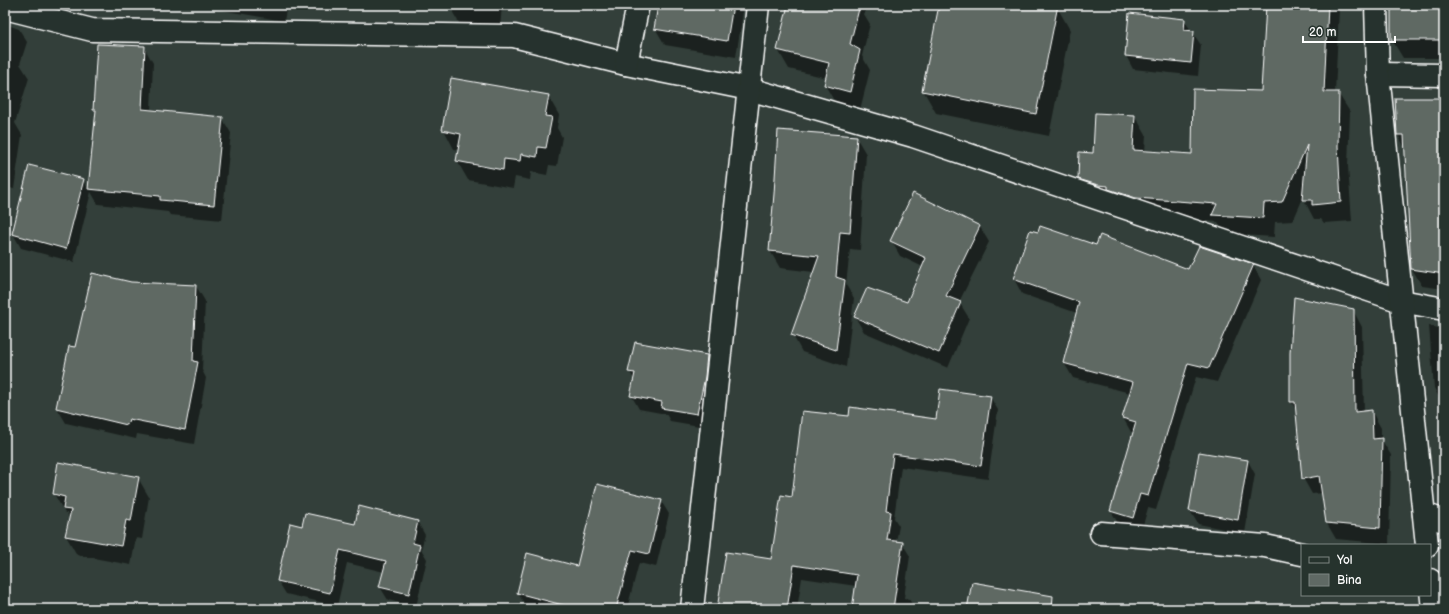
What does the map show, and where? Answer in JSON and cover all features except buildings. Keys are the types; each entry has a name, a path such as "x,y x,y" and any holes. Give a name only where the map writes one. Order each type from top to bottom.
{"street":[{"path":"626,64 638,5"},
{"path":"692,609 758,5"},
{"path":"1376,5 1378,74 1427,544"},
{"path":"5,8 92,30 514,36 626,64 749,89 913,136 1401,301 1444,309"},
{"path":"1378,74 1444,75"},
{"path":"1424,514 1444,521"},
{"path":"1101,532 1265,546 1301,554"},
{"path":"1431,590 1433,609"}]}
